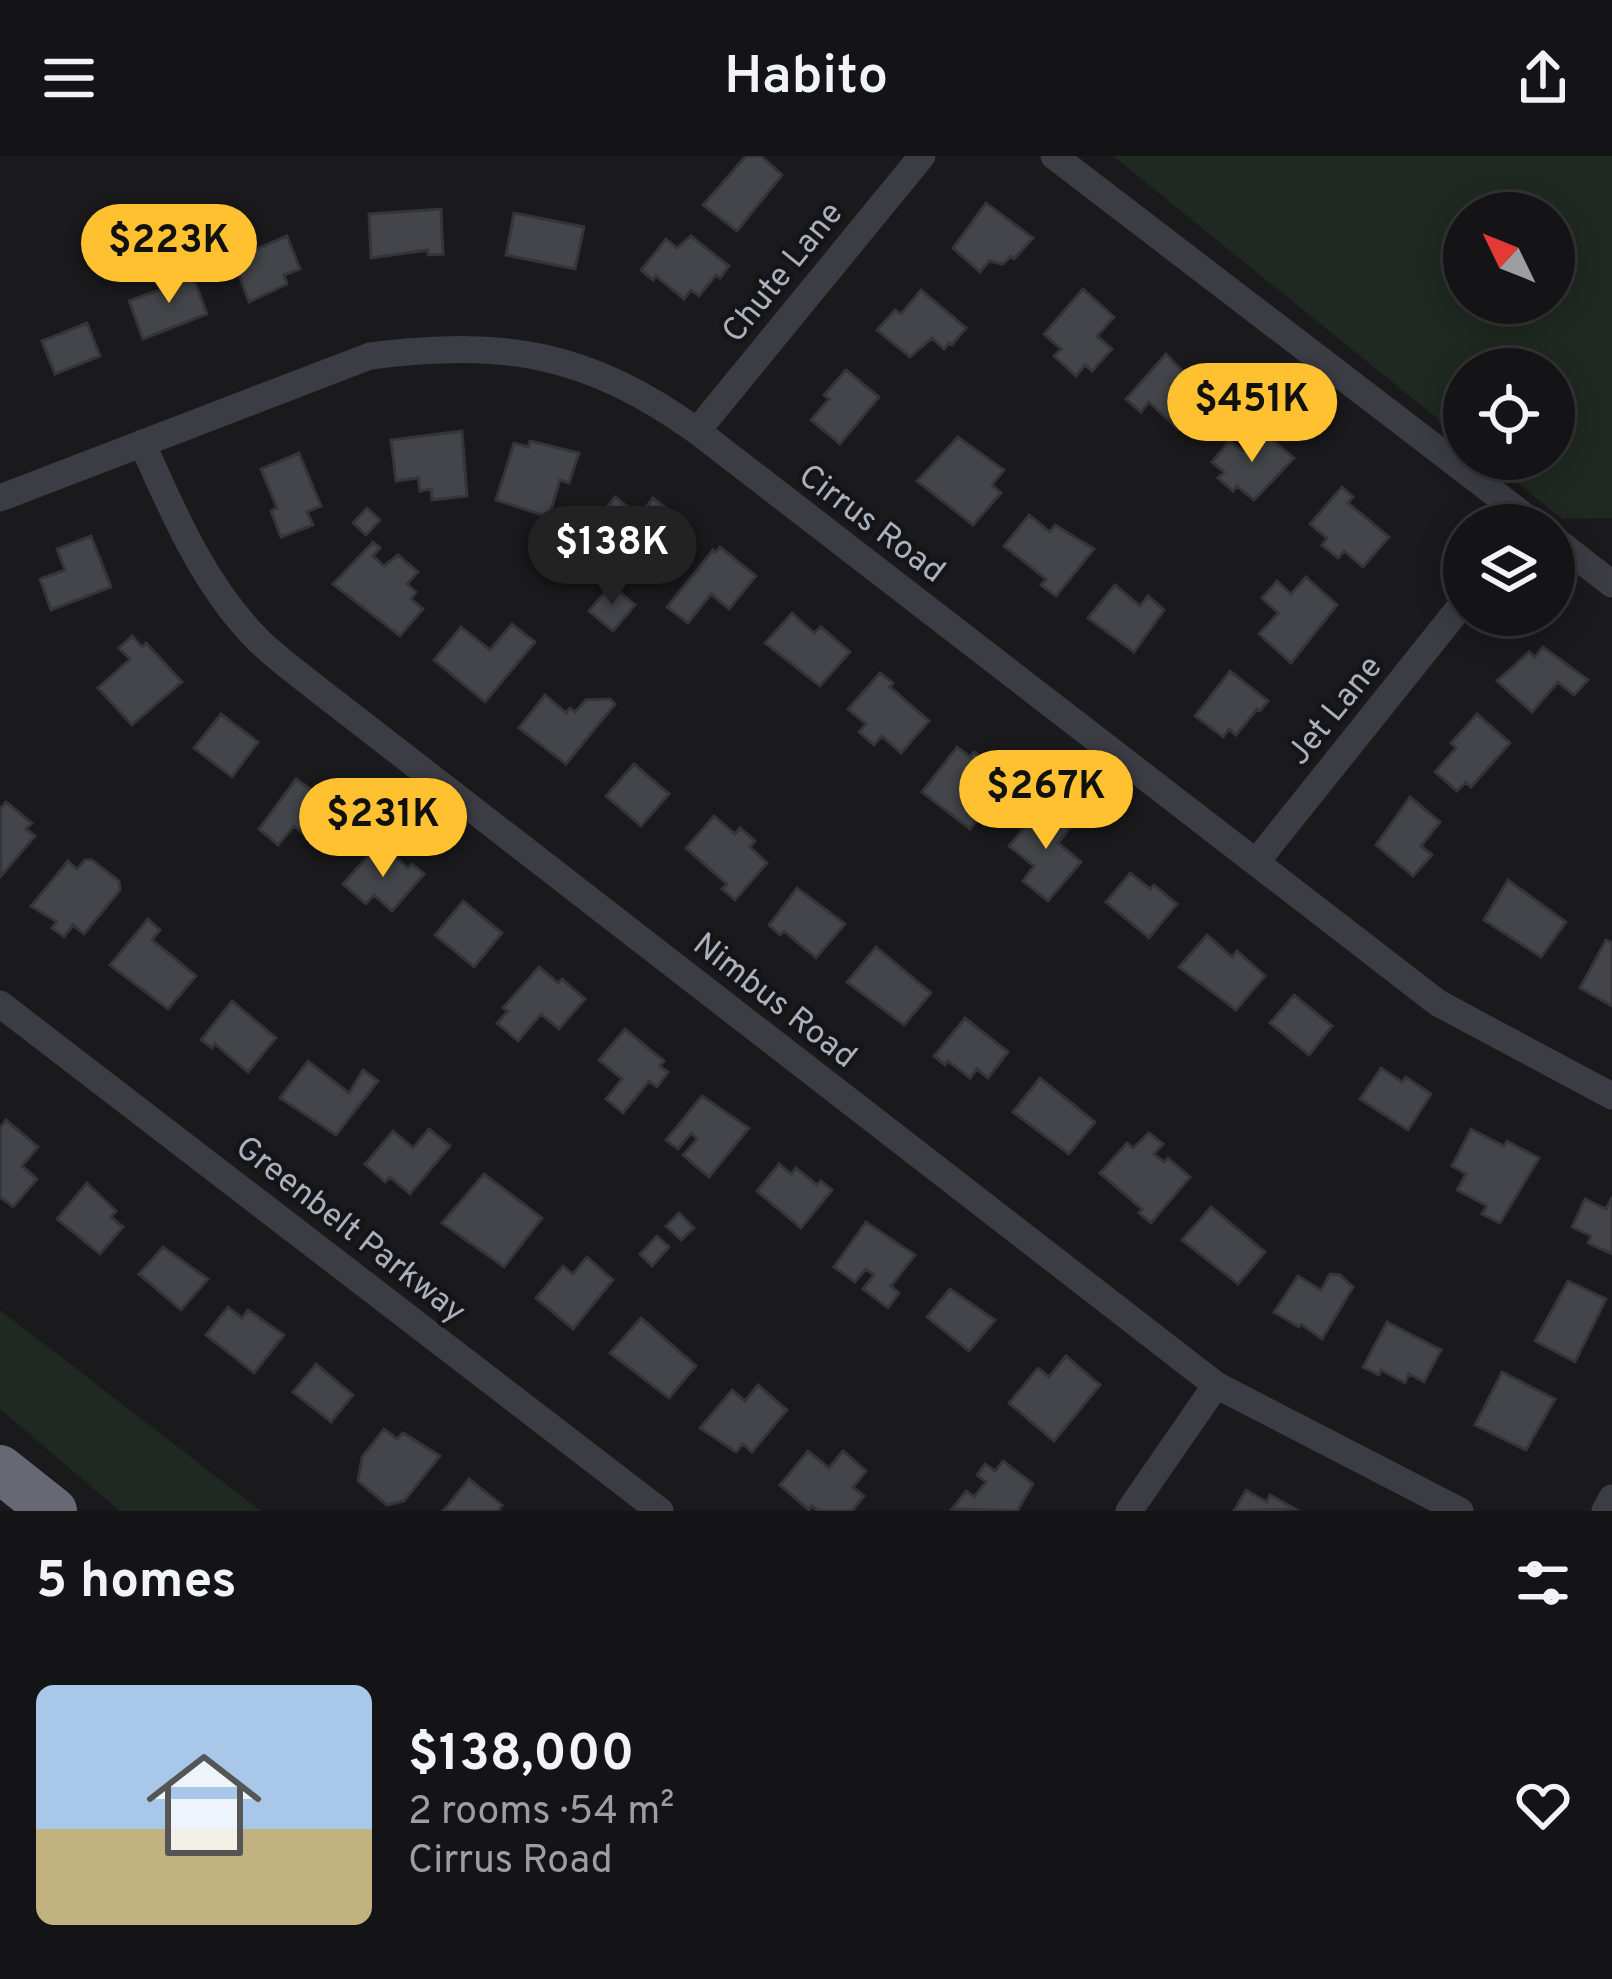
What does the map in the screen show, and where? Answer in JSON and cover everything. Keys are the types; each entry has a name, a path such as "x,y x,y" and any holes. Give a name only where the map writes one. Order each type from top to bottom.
{"highway":[{"path":"0,1469 53,1511"}],"street":[{"name":"Chute Lane","path":"697,431 922,156"},
{"path":"1054,156 1505,504"},
{"name":"Cirrus Road","path":"0,498 370,356 483,348 537,355 596,372 649,397 697,431 1438,1003 1612,1096"},
{"name":"Nimbus Road","path":"142,443 190,548 257,639 1216,1385 1460,1511"},
{"path":"1575,555 1612,584"},
{"name":"Jet Lane","path":"1257,861 1443,628"},
{"name":"Greenbelt Parkway","path":"0,1004 660,1511"},
{"path":"1129,1511 1216,1385"},
{"path":"1605,1511 1612,1498"}],"shaded area":[{"path":"1113,156 1612,156 1612,518 1575,519 1575,504 1544,504 1514,480 1575,480 1575,348 1443,348 1443,423"},
{"path":"0,1310 261,1511 120,1511 0,1409"}],"building":[{"path":"746,156 761,156 782,175 737,231 703,205"},
{"path":"986,203 1033,238 1014,259 1011,256 1003,264 989,261 980,272 953,248"},
{"path":"441,209 443,254 428,255 428,250 371,258 369,214"},
{"path":"514,213 584,227 575,269 506,255"},
{"path":"287,236 300,269 284,275 287,284 249,302 233,259"},
{"path":"691,236 729,266 699,296 691,290 684,299 641,270 666,239 677,248"},
{"path":"189,266 207,314 143,339 129,301 179,283 175,271"},
{"path":"1083,289 1114,317 1097,336 1112,349 1092,371 1085,365 1076,376 1054,356 1061,349 1044,334"},
{"path":"921,290 966,328 952,345 944,349 932,338 910,357 877,330 895,310 901,314"},
{"path":"87,323 100,356 55,374 42,341"},
{"path":"1166,354 1195,384 1189,389 1203,401 1178,429 1149,402 1141,412 1126,399"},
{"path":"846,370 879,397 840,444 811,420 829,399 824,395"},
{"path":"1261,430 1294,458 1254,500 1218,478 1224,472 1212,462 1229,441 1243,451"},
{"path":"462,431 467,496 432,500 431,489 420,491 418,478 396,481 391,440"},
{"path":"958,437 1004,470 992,485 1001,493 973,525 917,481"},
{"path":"530,441 579,453 569,483 560,480 549,517 496,500 514,443 528,447"},
{"path":"299,453 321,506 307,512 313,525 281,537 271,511 277,508 261,469"},
{"path":"1342,487 1353,497 1348,503 1389,537 1363,567 1344,551 1338,558 1322,545 1327,538 1310,524"},
{"path":"615,497 639,516 653,498 684,522 648,568 613,540 601,555 582,539"},
{"path":"367,508 380,520 366,535 353,523"},
{"path":"1029,515 1050,532 1055,525 1094,549 1056,596 1041,585 1046,579 1004,546"},
{"path":"91,536 111,587 51,610 40,579 65,570 57,549"},
{"path":"373,542 380,548 373,556 384,566 398,555 418,572 407,584 416,592 411,599 423,609 400,636 333,584"},
{"path":"720,547 756,576 729,609 711,594 688,623 667,607"},
{"path":"1306,577 1337,605 1291,663 1259,634 1278,613 1262,598 1277,581 1291,594"},
{"path":"611,585 635,605 613,631 589,611"},
{"path":"1115,585 1140,606 1148,596 1164,610 1134,652 1088,618"},
{"path":"792,613 814,633 821,627 850,652 820,686 765,643"},
{"path":"512,624 535,642 485,702 434,660 461,627 490,650"},
{"path":"132,636 142,647 146,643 182,682 132,725 98,688 130,659 119,648"},
{"path":"1543,647 1588,680 1574,695 1558,682 1532,712 1497,681 1529,652 1535,657"},
{"path":"1230,671 1268,701 1236,735 1229,729 1223,737 1195,716"},
{"path":"880,673 929,721 901,753 882,736 874,745 859,732 866,724 848,709"},
{"path":"545,695 566,713 570,708 575,712 586,700 610,699 615,704 566,764 519,728"},
{"path":"221,714 258,742 232,777 194,748"},
{"path":"1477,714 1510,743 1471,787 1466,782 1457,791 1435,772 1456,748 1451,743"},
{"path":"957,747 970,757 974,752 1011,777 970,829 922,792"},
{"path":"634,764 669,794 641,826 606,796"},
{"path":"296,779 342,811 316,844 294,826 278,845 259,829"},
{"path":"1410,797 1440,822 1421,846 1432,855 1413,876 1376,845"},
{"path":"6,802 32,823 26,829 35,836 1,876 0,809"},
{"path":"1045,802 1072,825 1058,843 1081,862 1048,901 1023,881 1034,866 1009,846"},
{"path":"714,816 735,834 740,828 755,841 750,847 767,863 735,900 722,889 727,884 686,848"},
{"path":"374,849 384,858 390,852 408,868 412,864 424,874 392,911 374,895 366,904 343,884"},
{"path":"85,860 92,860 119,881 120,890 84,934 73,925 64,937 52,928 57,922 31,906 68,861 77,869"},
{"path":"1130,873 1177,904 1149,938 1106,902"},
{"path":"1508,880 1566,922 1541,957 1484,920"},
{"path":"797,888 845,924 816,958 784,931 780,935 769,925"},
{"path":"463,901 502,933 474,967 435,935"},
{"path":"148,919 160,930 152,940 196,976 168,1009 110,965"},
{"path":"1207,935 1232,957 1237,951 1265,976 1236,1010 1179,967"},
{"path":"1606,940 1612,943 1612,1006 1580,988"},
{"path":"876,947 931,993 904,1025 847,982"},
{"path":"539,967 585,999 559,1029 541,1014 518,1041 497,1023 508,1011 503,1008"},
{"path":"1294,995 1332,1026 1309,1055 1270,1023"},
{"path":"232,1001 276,1038 248,1072 215,1044 212,1048 201,1040"},
{"path":"965,1018 1008,1052 988,1078 977,1069 970,1078 934,1056"},
{"path":"625,1029 664,1061 660,1066 668,1072 657,1087 649,1081 623,1113 606,1099 622,1079 599,1060"},
{"path":"308,1061 349,1093 363,1070 378,1081 336,1135 280,1098"},
{"path":"1381,1068 1431,1094 1408,1130 1360,1099"},
{"path":"1040,1078 1095,1122 1069,1154 1013,1112"},
{"path":"702,1096 749,1128 709,1177 683,1155 697,1139 691,1133 678,1149 666,1140"},
{"path":"6,1120 38,1147 22,1166 37,1179 13,1207 0,1197 0,1128"},
{"path":"429,1129 450,1146 410,1194 390,1177 385,1182 365,1164 393,1131 413,1148"},
{"path":"1471,1129 1539,1158 1500,1223 1482,1214 1487,1206 1457,1190 1466,1174 1452,1166"},
{"path":"1149,1133 1163,1144 1154,1154 1164,1162 1168,1158 1190,1177 1151,1223 1139,1213 1142,1209 1100,1173 1127,1143 1133,1148"},
{"path":"779,1164 791,1174 796,1168 832,1190 801,1228 757,1191"},
{"path":"484,1174 542,1218 504,1267 442,1223"},
{"path":"87,1183 116,1211 111,1217 123,1227 100,1254 57,1219"},
{"path":"1612,1197 1612,1254 1588,1243 1591,1236 1572,1227 1585,1199 1606,1209"},
{"path":"1211,1207 1265,1252 1238,1284 1182,1240"},
{"path":"679,1213 694,1228 681,1240 666,1226"},
{"path":"866,1222 915,1255 891,1286 899,1293 888,1308 863,1289 874,1275 866,1269 855,1282 834,1267"},
{"path":"657,1236 669,1247 652,1266 640,1254"},
{"path":"163,1247 208,1279 181,1310 139,1274"},
{"path":"587,1257 613,1280 573,1329 536,1298 563,1266 573,1274"},
{"path":"1330,1274 1340,1275 1353,1287 1322,1339 1274,1312 1298,1276 1321,1290"},
{"path":"1568,1281 1606,1299 1575,1362 1535,1341"},
{"path":"950,1289 995,1320 969,1351 927,1317"},
{"path":"228,1307 242,1318 248,1310 284,1335 254,1373 206,1335"},
{"path":"641,1318 696,1366 669,1398 610,1353"},
{"path":"1387,1322 1441,1350 1424,1382 1409,1374 1405,1383 1381,1370 1379,1375 1363,1367"},
{"path":"1066,1356 1100,1385 1054,1441 1009,1403 1038,1368 1049,1377"},
{"path":"316,1364 353,1395 331,1422 293,1392"},
{"path":"1502,1372 1555,1399 1526,1450 1475,1425"},
{"path":"758,1385 787,1410 752,1452 743,1444 736,1452 700,1428 732,1390 745,1401"},
{"path":"384,1429 397,1439 403,1433 440,1456 404,1501 387,1505 358,1481 362,1457"},
{"path":"808,1451 829,1468 843,1451 866,1471 853,1487 864,1496 852,1511 818,1511 812,1506 809,1510 780,1485"},
{"path":"1003,1461 1033,1484 1017,1511 952,1509 966,1491 974,1497 986,1482 977,1475 985,1464 995,1471"},
{"path":"469,1479 502,1505 498,1511 443,1511"},
{"path":"1246,1490 1267,1502 1270,1495 1295,1509 1234,1511"}]}
